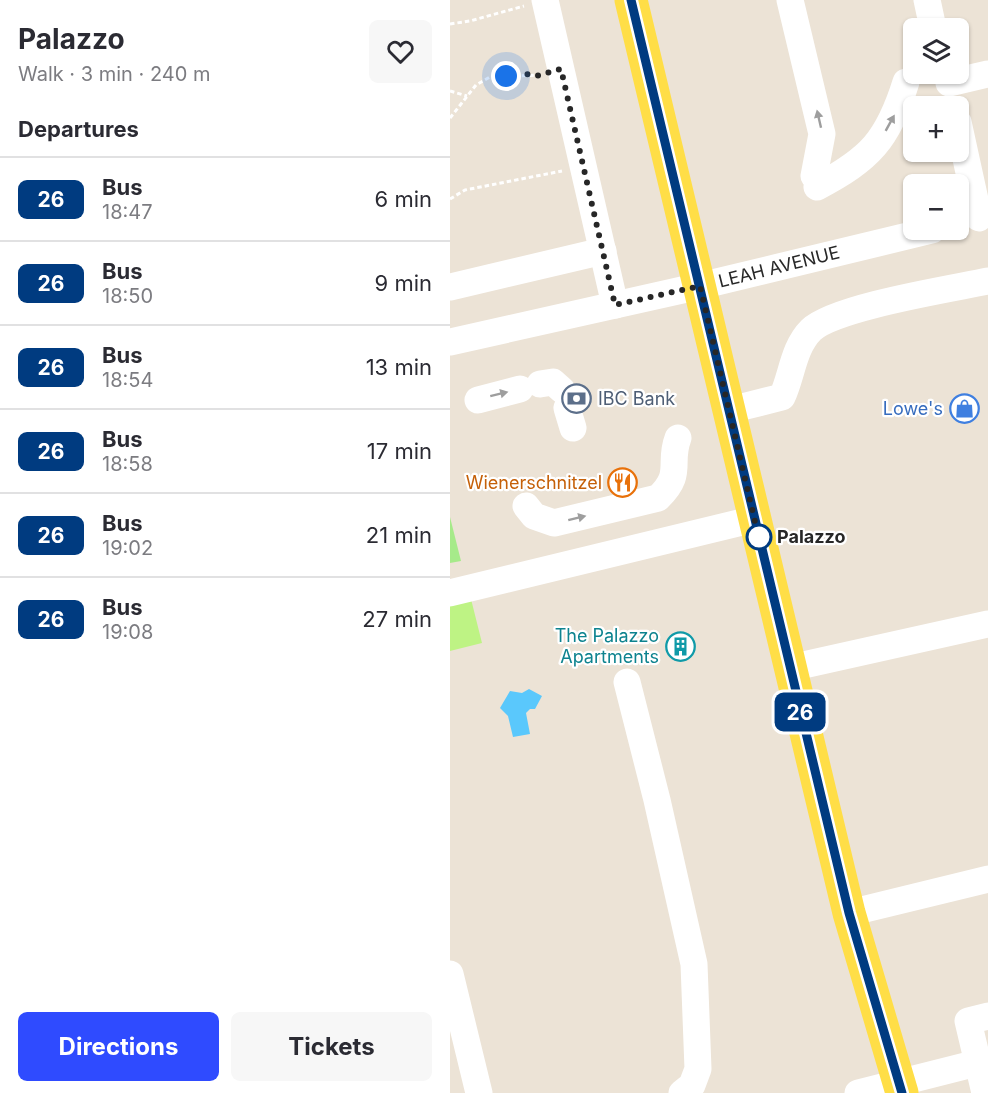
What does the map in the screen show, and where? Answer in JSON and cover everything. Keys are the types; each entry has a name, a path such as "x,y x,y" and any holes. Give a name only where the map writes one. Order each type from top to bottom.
{"main road":[{"path":"631,0 849,913 901,1088"}],"street":[{"path":"545,0 615,305"},
{"path":"790,0 822,134 815,182 860,163 874,148 894,117 905,84"},
{"path":"927,0 931,18"},
{"path":"950,88 988,74"},
{"path":"965,162 975,219"},
{"name":"LEAH AVENUE","path":"450,342 700,286 903,237"},
{"path":"450,287 603,251"},
{"path":"729,411 782,397 794,359 811,330 836,314 988,281"},
{"path":"478,400 552,400"},
{"path":"526,506 534,516 554,524 657,498 667,489 675,474 678,438"},
{"path":"450,593 755,519"},
{"path":"790,668 988,624"},
{"path":"627,682 657,800 694,964 698,1069 692,1085 682,1093"},
{"path":"849,913 988,879"},
{"path":"451,980 479,1093"},
{"path":"985,1093 969,1021 988,1016"},
{"path":"858,1093 901,1088 977,1063"}],"path":[{"path":"450,24 492,16 545,0"},
{"path":"450,118 477,85 490,77 526,74 536,76 561,69"},
{"path":"450,91 467,96"},
{"path":"450,199 465,190 584,166"}],"green space":[{"path":"450,517 461,561 450,563"},
{"path":"471,599 482,643 450,651 450,604"}],"water":[{"path":"529,689 542,696 535,709 530,709 526,713 530,734 513,737 508,716 500,708 510,691 522,693"}],"bus line":[{"name":"26","path":"631,0 849,913 902,1093"}],"place":[{"name":"IBC Bank","path":"577,399"},
{"name":"Lowe's","path":"964,409"},
{"name":"Wienerschnitzel","path":"623,483"},
{"name":"Palazzo","path":"759,537"},
{"name":"The Palazzo Apartments","path":"680,646"}],"route":[{"path":"506,76 526,74 536,76 561,69 615,305 700,286 760,543 759,537"}]}
